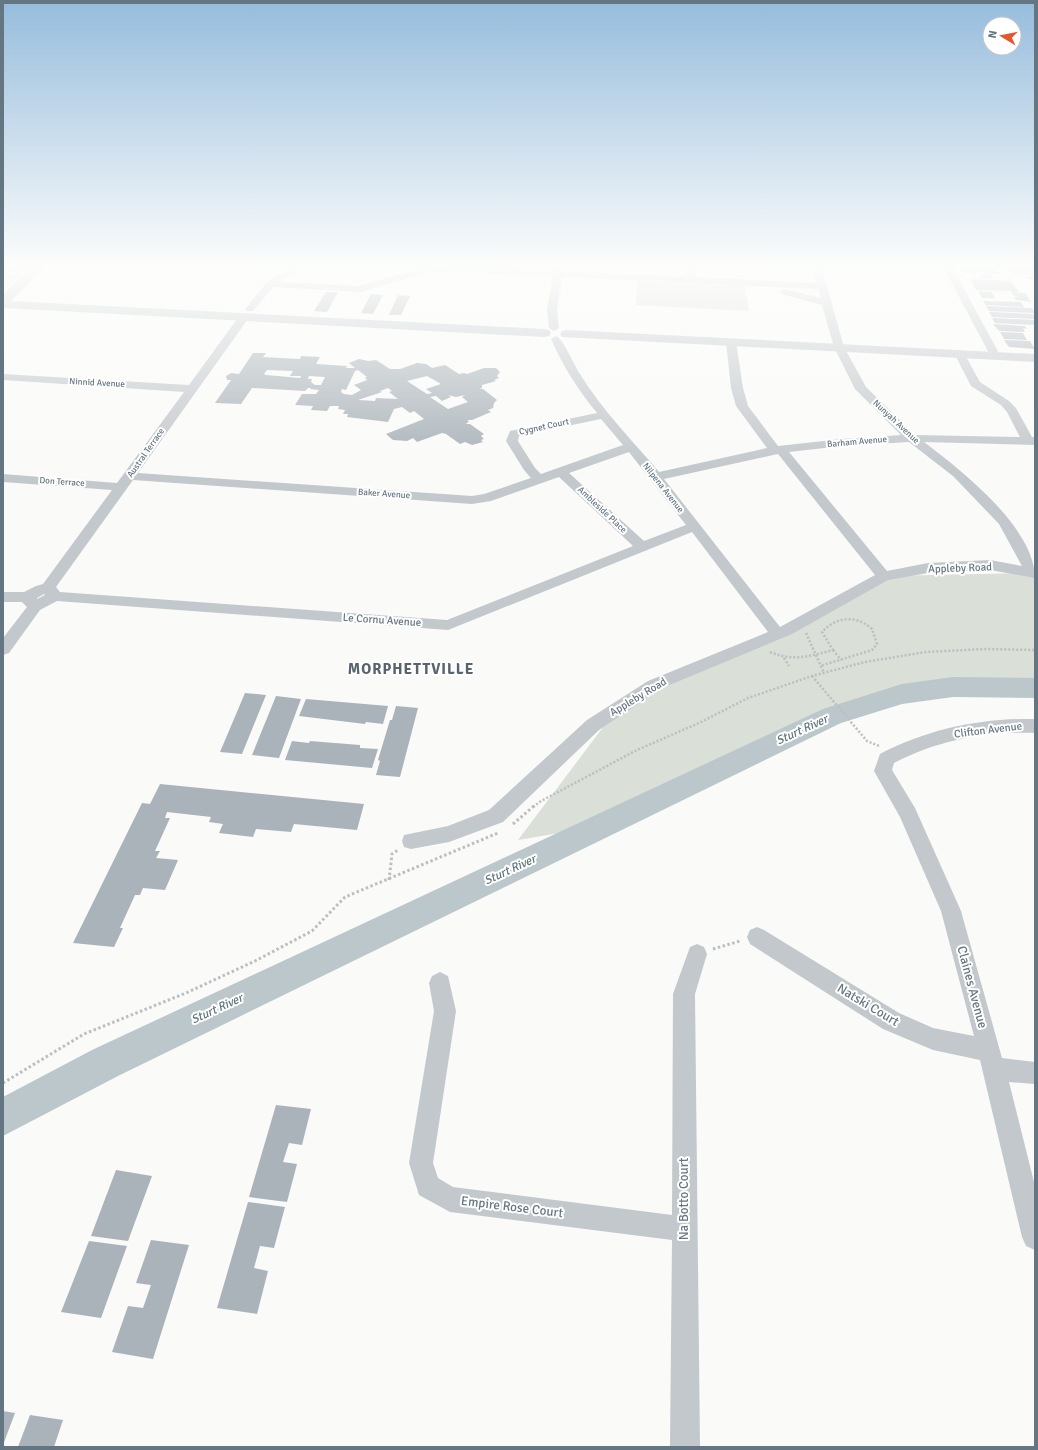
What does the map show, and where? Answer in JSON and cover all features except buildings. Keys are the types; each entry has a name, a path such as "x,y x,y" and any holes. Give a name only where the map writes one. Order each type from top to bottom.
{"street":[{"name":"Austral Terrace","path":"50,592 121,487 233,333"},
{"path":"550,333 1035,358"},
{"name":"Nilpena Avenue","path":"555,333 568,367 630,447 656,477 693,527 777,634"},
{"name":"Nunyah Avenue","path":"835,333 839,347 861,389 911,438 957,474 1005,522 1034,572"},
{"path":"983,333 995,355"},
{"path":"731,342 737,388 744,410 884,576"},
{"path":"959,353 975,384 1009,407 1031,441"},
{"name":"Ninnid Avenue","path":"3,377 191,389"},
{"name":"Cygnet Court","path":"539,480 530,470 512,441 514,434 521,431 605,415"},
{"name":"Barham Avenue","path":"656,477 712,463 778,450 844,443 911,438 987,438 1031,441"},
{"name":"Baker Avenue","path":"129,476 472,500 486,498 630,447"},
{"name":"Ambleside Place","path":"561,472 643,548"},
{"name":"Don Terrace","path":"3,478 121,487"},
{"name":"Le Cornu Avenue","path":"50,592 448,625 693,527"},
{"name":"Appleby Road","path":"411,841 449,834 496,816 594,725 654,685 777,634 884,576 928,568 990,565 1034,572"},
{"path":"3,649 38,590 50,592"},
{"path":"3,597 32,601"},
{"name":"Clifton Avenue","path":"896,753 932,739 970,730 1035,726"},
{"name":"Claines Avenue","path":"896,753 886,759 883,771 908,814 951,911 992,1059 1035,1237"},
{"name":"Natski Court","path":"757,936 891,1021 933,1039 1035,1073"},
{"name":"Na Botto Court","path":"685,1447 684,994 697,954"},
{"name":"Empire Rose Court","path":"440,983 445,1011 421,1163 428,1186 450,1199 684,1229"}],"path":[{"path":"820,666 841,660 872,650 876,644 875,634 870,627 857,621 843,619 834,621 822,632 832,650 841,660"},
{"path":"801,622 824,673"},
{"path":"756,643 784,658 790,666"},
{"path":"512,825 541,801 636,750 699,723 748,698 812,676 865,662 926,652 978,649 1035,650"},
{"path":"784,658 803,659 832,650"},
{"path":"812,676 867,741 896,753"},
{"path":"3,1083 84,1034 186,992 254,961 312,931 345,898 500,832"},
{"path":"389,880 392,854 411,841"},
{"path":"697,954 757,936"}],"shaded area":[{"path":"1035,573 1035,688 953,687 902,694 832,716 601,826 518,840 616,710 787,630 884,576"}],"waterway":[{"name":"Sturt River","path":"3,1117 105,1063 832,716 902,694 953,687 1035,688"}],"district":[{"name":"MORPHETTVILLE","path":"411,669"}]}
